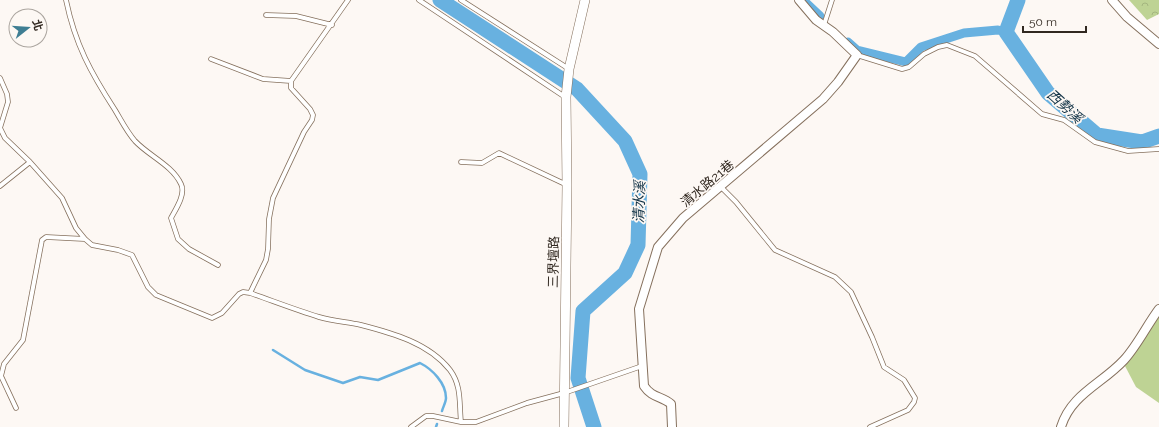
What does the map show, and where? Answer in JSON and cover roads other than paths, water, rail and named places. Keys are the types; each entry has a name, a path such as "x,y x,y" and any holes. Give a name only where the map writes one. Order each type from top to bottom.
{"street":[{"path":"568,69 585,0"},
{"path":"799,0 816,20 833,32 856,55"},
{"path":"1112,0 1127,17 1159,44"},
{"name":"清水路21巷","path":"672,427 671,404 668,401 657,398 644,386 642,366 639,309 658,247 683,218 823,99 838,82 856,55"},
{"name":"三界壇路","path":"564,427 567,185 566,97 568,69"},
{"path":"1061,427 1072,404 1083,392 1126,359 1159,309"}],"lane":[{"path":"66,0 75,37 91,72 133,139 146,153 170,168 182,185 181,197 171,218 178,239 189,249 218,265"},
{"path":"250,293 267,254 269,219 273,198 304,132 312,120 313,115 310,109 291,88 290,81 332,25 348,0"},
{"path":"419,0 566,97"},
{"path":"461,0 568,69"},
{"path":"824,26 832,0"},
{"path":"266,15 296,16 332,25"},
{"path":"856,55 902,69 909,67 938,46 947,45 975,56 1042,114 1064,120 1095,142 1128,151 1159,149"},
{"path":"211,59 264,79 290,81"},
{"path":"0,78 7,94 8,102 0,128 5,138 30,162 62,198 76,228 85,239 92,245 118,250 132,255 148,287 156,295 212,318 222,313 239,294 243,292 250,293 320,318 361,325 399,336 436,356 453,375 460,393 460,422"},
{"path":"461,162 482,163 500,153 567,185"},
{"path":"0,186 30,162"},
{"path":"721,187 736,202 766,241 775,250 835,277 851,292 884,367 904,380 915,398 908,410 870,427"},
{"path":"16,408 1,376 4,364 23,340 42,240 46,237 85,239"},
{"path":"410,427 426,416 434,416 460,422 476,422 527,403 564,393 642,366"}],"waterway":[{"name":"清水溪","path":"440,0 577,89 625,141 640,174 638,245 625,273 583,311 578,378 594,427"},
{"path":"803,0 820,16"},
{"name":"西勢溪","path":"1018,0 1006,32 1048,93 1097,135 1142,142 1159,136"},
{"path":"848,42 857,50 906,62 921,47 964,33 998,30 1006,32"},
{"path":"273,350 305,370 343,383 360,377 378,380 420,363 434,373 444,387 446,401 442,411"}]}
